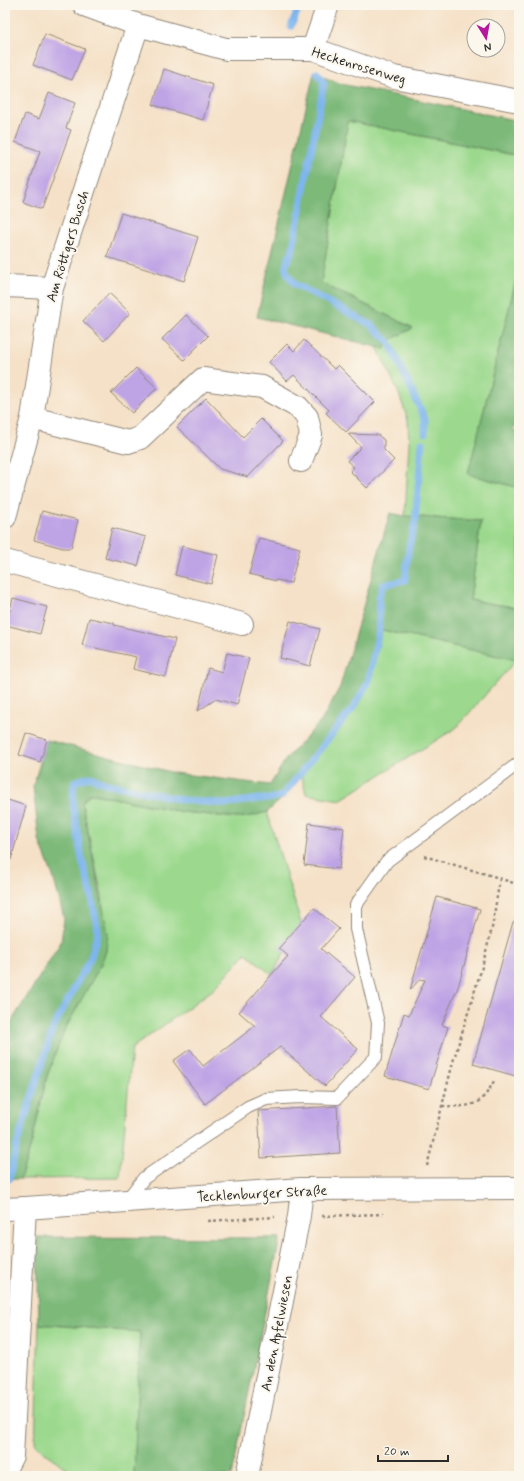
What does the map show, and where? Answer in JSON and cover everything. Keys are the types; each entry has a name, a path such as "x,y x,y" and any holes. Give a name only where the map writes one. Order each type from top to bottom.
{"street":[{"name":"Heckenrosenweg","path":"84,5 138,25 226,49 313,49 394,77 519,101"},
{"path":"313,49 328,5"},
{"name":"Am Röttgers Busch","path":"5,517 32,418 52,288 138,25"},
{"path":"5,286 52,288"},
{"path":"32,418 128,442 140,438 203,380 262,387 298,407 307,417 311,435 300,461"},
{"path":"5,560 242,624"},
{"name":"Tecklenburger Straße","path":"15,1208 302,1189 519,1188"},
{"name":"An den Apfelwiesen","path":"247,1476 300,1216 302,1189"},
{"path":"5,1469 12,1456 15,1208"}],"lane":[{"path":"126,1201 144,1178 248,1107 266,1099 337,1098 376,1057 378,1023 356,929 356,905 387,861 519,763"}],"path":[{"path":"403,850 500,878 519,885"},
{"path":"421,1189 453,1062 492,928 500,878"},
{"path":"442,1106 465,1106 480,1102 489,1091 495,1079"},
{"path":"204,1221 300,1216 384,1214"}],"green space":[{"path":"314,73 341,84 519,121 519,156 348,121 321,283 413,328 386,342 385,349 257,317"},
{"path":"348,121 519,156 519,268 468,474 519,488 519,608 470,600 481,521 405,516 409,443 408,420 399,394 377,347 385,348 386,342 413,328 321,283"},
{"path":"519,268 519,406 513,430 519,432 519,488 468,474"},
{"path":"390,513 405,516 481,521 470,600 519,608 519,663 516,660 382,630 370,681 356,708 284,797 267,812 237,818 182,812 89,794 82,803 108,933 106,951 101,964 64,1031 47,1076 32,1142 20,1179 5,1179 5,1032 61,942 64,918 53,876 39,840 33,786 47,740 174,773 270,785 286,759 322,720 340,687"},
{"path":"382,630 516,660 456,728 340,800 306,794 301,774 356,708 370,681"},
{"path":"89,794 182,812 237,818 267,812 301,923 272,975 246,953 214,989 132,1048 120,1178 20,1179 32,1142 47,1076 64,1031 101,964 106,951 102,896 82,803"},
{"path":"37,1237 280,1238 232,1476 134,1476 140,1332 39,1324"},
{"path":"39,1324 140,1332 134,1476 75,1476 35,1444"}],"building":[{"path":"45,34 85,49 72,80 33,65"},
{"path":"164,69 213,85 203,120 153,105"},
{"path":"49,93 75,103 66,128 71,130 42,209 23,202 40,151 15,142 25,114 39,119"},
{"path":"121,213 198,237 184,281 107,257"},
{"path":"109,293 130,313 104,341 83,321"},
{"path":"186,315 208,336 184,360 162,339"},
{"path":"304,340 334,369 338,365 375,402 346,432 326,413 329,410 294,375 287,381 269,362 287,344 294,351"},
{"path":"136,368 157,388 132,413 111,393"},
{"path":"206,398 243,437 261,419 283,441 248,477 220,469 177,427"},
{"path":"348,434 378,435 384,440 384,450 394,460 367,488 350,471 354,467 347,461 361,447"},
{"path":"42,511 78,520 71,548 63,548 34,540"},
{"path":"112,528 146,537 138,566 105,558"},
{"path":"259,538 300,548 291,583 249,574"},
{"path":"182,546 218,555 211,584 175,575"},
{"path":"13,598 47,607 40,634 6,625"},
{"path":"89,618 175,639 166,677 133,669 136,657 82,645"},
{"path":"290,621 320,629 310,666 280,658"},
{"path":"227,653 249,658 237,705 216,699 198,711 208,668 222,672"},
{"path":"26,733 47,740 40,762 19,755"},
{"path":"5,799 26,806 11,860 5,859"},
{"path":"309,823 344,828 339,869 304,865"},
{"path":"437,897 480,909 458,987 442,1025 448,1027 429,1089 385,1076 404,1013 409,1015 425,980 420,979 410,990"},
{"path":"314,908 339,929 321,949 355,977 321,1017 358,1049 325,1086 280,1047 205,1104 173,1061 190,1049 203,1066 255,1026 239,1012 288,956 279,948"},
{"path":"513,922 519,923 519,1077 473,1064"},
{"path":"337,1106 340,1153 261,1158 258,1111"}],"waterway":[{"path":"291,26 297,12 298,5"},
{"path":"317,73 324,83 292,252 287,261 286,272 295,284 371,325 389,342 425,419 425,433"},
{"path":"9,1179 17,1144 53,1028 91,957 98,931 91,893 82,860 73,805 74,782 91,777 104,783 183,800 225,804 282,796 354,707 368,682 379,629 379,597 383,585 405,580 409,546 415,523 422,443"}]}
